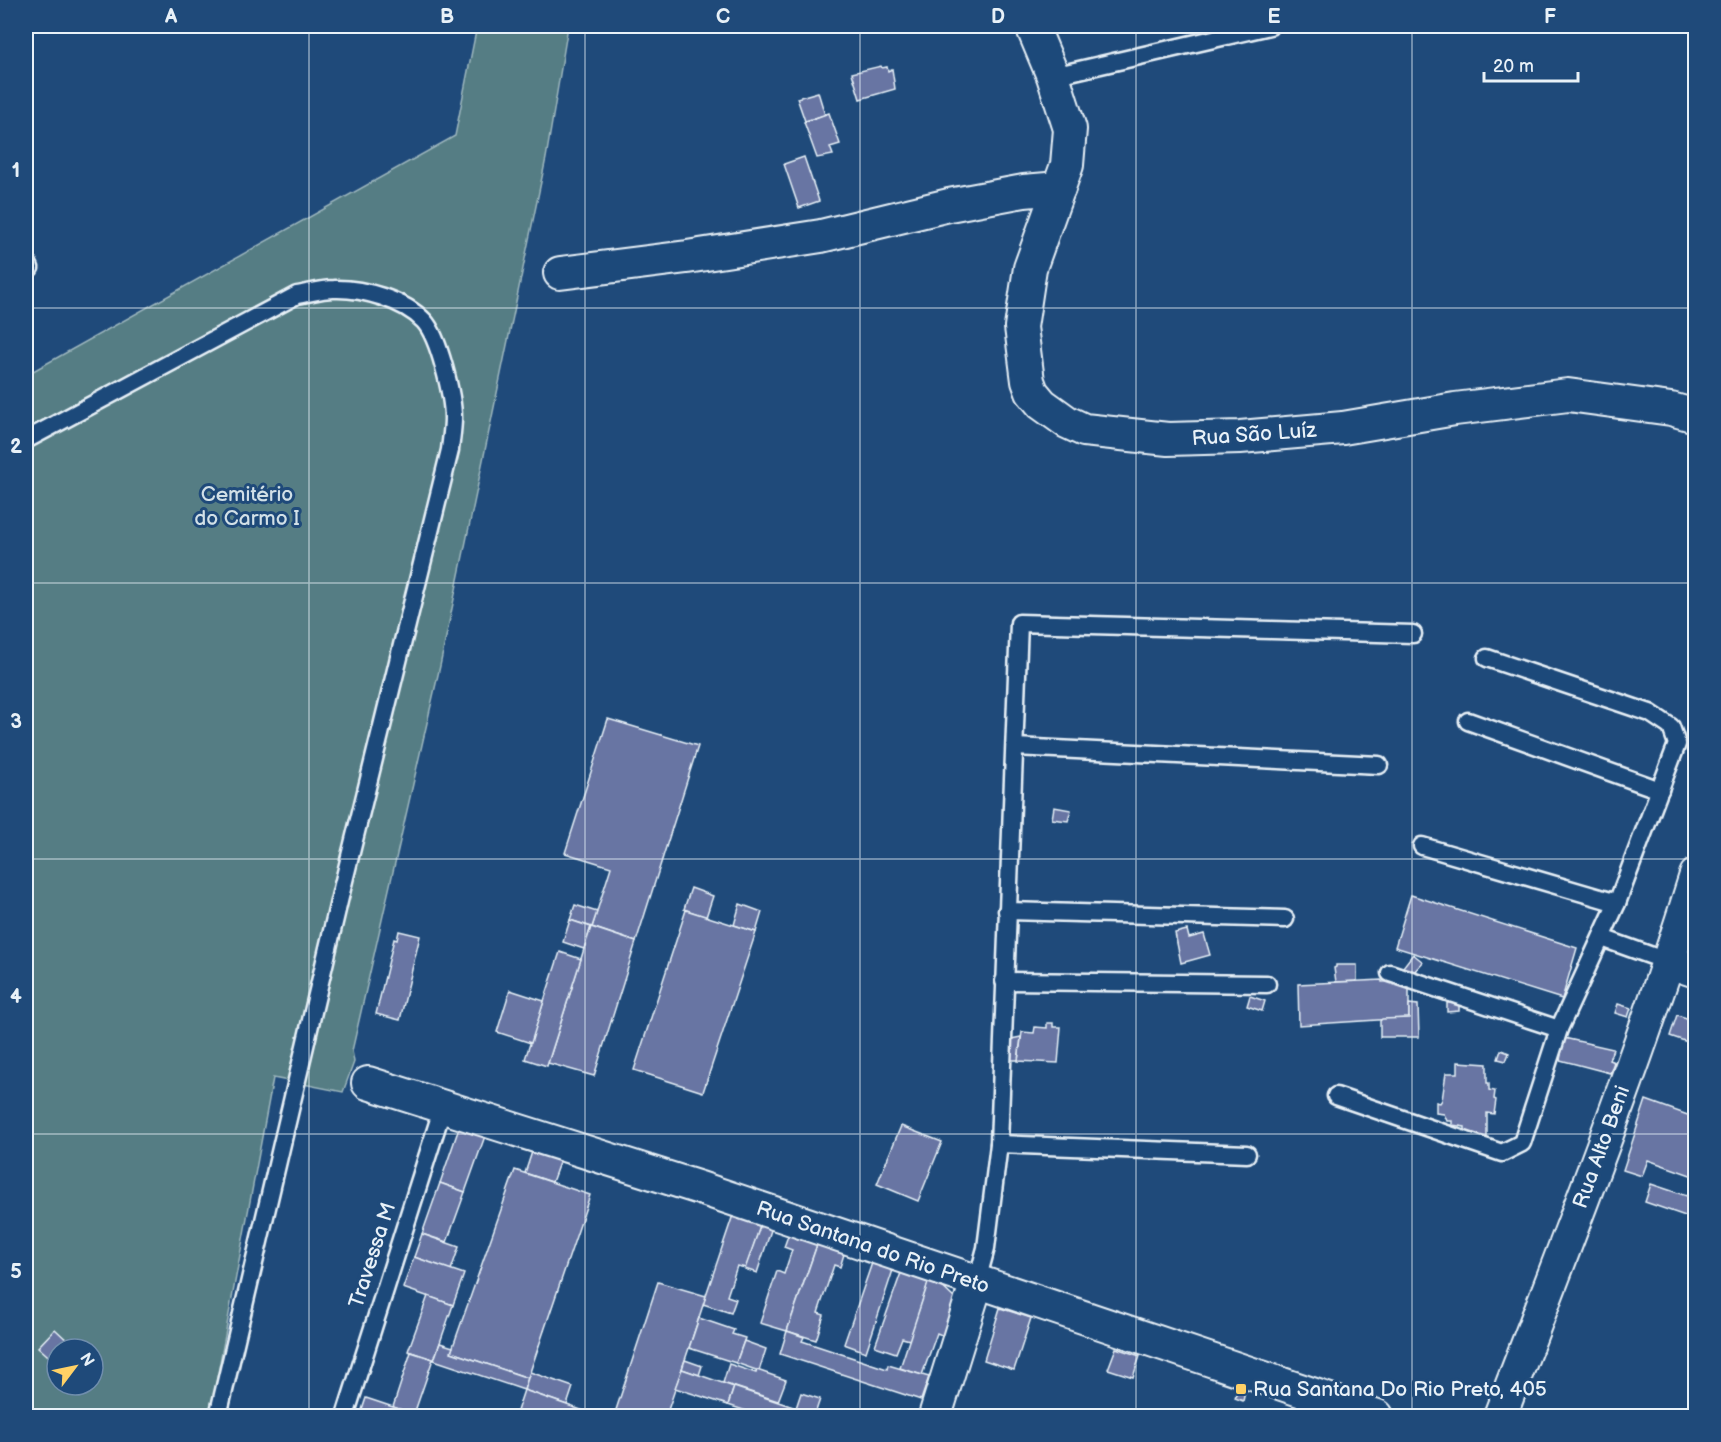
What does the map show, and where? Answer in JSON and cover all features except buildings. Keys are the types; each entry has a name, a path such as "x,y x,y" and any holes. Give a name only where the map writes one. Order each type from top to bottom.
{"street":[{"name":"Rua São Luíz","path":"1032,26 1053,76 1070,129 1067,165 1030,268 1021,327 1028,381 1032,392 1042,404 1067,422 1084,430 1168,439 1240,437 1343,428 1455,409 1568,395 1671,409 1695,416"},
{"path":"560,273 687,257 821,236 949,205 1024,191 1059,188"},
{"name":"Rua Alto Beni","path":"1500,1416 1552,1280 1682,966 1695,876"},
{"name":"Rua Santana do Rio Preto","path":"368,1083 700,1188 1377,1416"},
{"path":"935,1416 977,1281"}],"lane":[{"path":"1053,76 1270,26"},
{"path":"26,440 297,295 333,289 368,293 397,302 424,321 436,345 449,385 453,417 450,450 340,897 218,1416"},
{"path":"977,1281 986,1248 999,1144 1018,623 1413,634"},
{"path":"1336,1096 1502,1153 1522,1143 1559,1029 1617,903 1677,744 1671,727 1650,713 1487,658"},
{"path":"1468,721 1660,790"},
{"path":"1015,747 1379,765"},
{"path":"1422,846 1617,903"},
{"path":"1007,911 1285,919"},
{"path":"1602,938 1682,966"},
{"path":"1390,973 1559,1029"},
{"path":"1004,981 1267,984"},
{"name":"Travessa M","path":"345,1416 443,1107"},
{"path":"999,1144 1247,1154"}],"green space":[{"name":"Cemitério do Carmo I","path":"477,26 568,26 546,158 440,666 352,1051 354,1062 343,1092 273,1078 210,1416 26,1416 26,375 455,136"}],"place":[{"name":"Rua Santana Do Rio Preto, 405","path":"1241,1389"}]}
